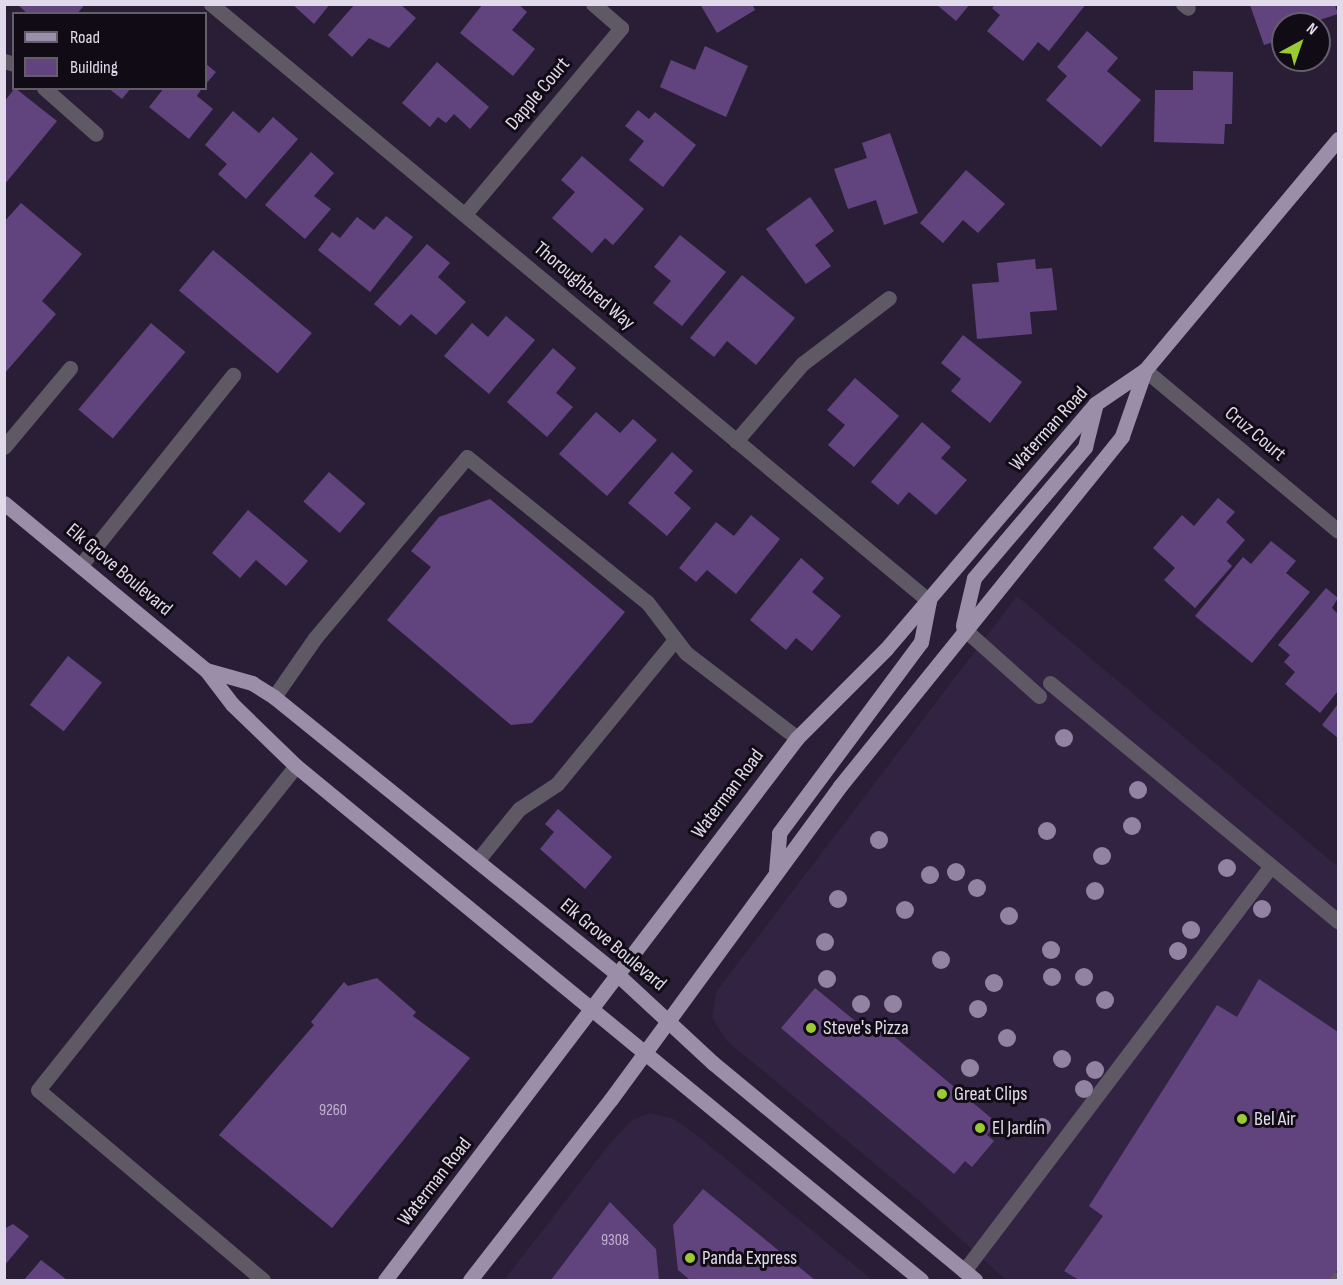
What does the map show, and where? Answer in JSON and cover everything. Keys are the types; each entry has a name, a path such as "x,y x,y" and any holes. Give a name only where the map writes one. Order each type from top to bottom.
{"main road":[{"name":"Waterman Road","path":"385,1281 593,1010 797,738 929,601 1095,404 1145,370 1338,139"},
{"name":"Waterman Road","path":"470,1281 644,1052 776,871 963,628 1122,436 1145,370"},
{"path":"963,628 974,578 1085,447 1095,404"},
{"name":"Elk Grove Boulevard","path":"4,503 206,670 232,704 296,766 921,1281"},
{"path":"776,871 779,832 921,642 929,601"},
{"name":"Elk Grove Boulevard","path":"206,670 252,684 274,697 618,975 713,1063 969,1276"}],"street":[{"name":"Thoroughbred Way","path":"211,4 929,601"},
{"name":"Dapple Court","path":"465,214 621,28 593,4"},
{"path":"46,90 96,134"},
{"path":"736,441 802,364 889,297"},
{"path":"4,447 70,368"},
{"name":"Cruz Court","path":"1145,370 1338,531"},
{"path":"80,566 233,375"},
{"path":"274,697 315,638 467,457 647,603 686,653 797,738"},
{"path":"963,628 1039,696"},
{"path":"477,861 519,808 557,784 675,640"},
{"path":"1050,682 1338,921"},
{"path":"263,1281 39,1090 296,766"},
{"path":"969,1276 1271,866"}],"shaded area":[{"path":"1017,596 1338,867 1338,1280 1006,1280 917,1199 727,1041 712,1018 716,992"},
{"path":"650,1113 672,1118 698,1136 872,1280 504,1280 608,1146 632,1120"}],"building":[{"path":"17,4 85,4 79,12 26,12"},
{"path":"292,4 330,4 314,24"},
{"path":"355,4 400,4 416,18 389,48 369,38 352,57 328,35"},
{"path":"483,4 518,4 527,12 512,30 535,49 513,76 460,33"},
{"path":"700,4 752,4 755,10 717,33"},
{"path":"936,4 970,4 956,21"},
{"path":"1086,4 1049,51 1038,42 1023,61 987,31 1000,15 992,8 995,5"},
{"path":"1250,5 1335,5 1338,14 1331,16 1331,12 1271,12 1271,43 1264,45"},
{"path":"1087,31 1118,58 1107,71 1141,100 1101,147 1046,100 1067,76 1057,67"},
{"path":"705,46 748,66 726,117 660,87 671,60 695,70"},
{"path":"437,62 489,107 470,129 454,114 446,123 438,117 430,127 402,103"},
{"path":"207,65 216,72 207,83"},
{"path":"1193,71 1233,72 1232,124 1225,124 1224,144 1154,142 1155,90 1193,90"},
{"path":"13,90 18,90 57,121 4,185 4,102"},
{"path":"111,90 129,90 122,99"},
{"path":"162,90 201,90 197,96 213,109 189,139 149,107"},
{"path":"638,110 649,119 655,112 696,145 663,187 629,160 644,141 625,126"},
{"path":"233,111 259,133 273,117 298,139 246,199 218,174 227,164 205,145"},
{"path":"890,133 918,213 884,225 876,200 848,209 834,169 867,158 862,143"},
{"path":"311,152 334,173 314,196 331,209 305,239 265,205"},
{"path":"582,156 644,209 613,245 605,238 592,253 552,218 575,192 561,180"},
{"path":"966,170 1005,204 978,233 963,220 943,243 920,223"},
{"path":"810,197 834,231 815,245 831,266 806,284 766,229"},
{"path":"21,203 82,254 42,301 56,314 4,374 4,222"},
{"path":"386,216 413,237 370,292 318,250 332,232 340,238 357,217 374,230"},
{"path":"680,235 726,272 682,326 653,303 671,281 654,267"},
{"path":"427,244 450,263 438,277 466,302 436,335 411,314 400,326 374,304"},
{"path":"213,250 312,333 278,374 179,291"},
{"path":"1035,259 1036,269 1052,268 1057,310 1030,312 1032,334 977,339 972,284 999,282 997,263"},
{"path":"742,275 795,318 756,365 727,341 714,357 690,338"},
{"path":"506,316 535,340 489,394 444,356 472,323 488,337"},
{"path":"151,323 185,352 113,438 78,410"},
{"path":"963,335 1022,382 990,423 951,391 961,379 941,363"},
{"path":"553,348 576,368 556,393 573,407 547,437 507,402"},
{"path":"855,378 899,416 854,467 828,445 845,425 827,410"},
{"path":"596,412 620,433 633,419 657,440 607,496 559,454"},
{"path":"922,422 951,447 941,458 967,480 936,515 909,492 898,505 871,482"},
{"path":"672,452 693,471 674,493 691,508 667,536 628,503"},
{"path":"329,472 365,503 340,533 303,501"},
{"path":"1218,498 1235,512 1226,522 1245,540 1227,561 1232,566 1195,608 1164,580 1175,568 1153,548 1182,515 1194,526"},
{"path":"490,499 625,612 532,723 511,725 387,620 431,567 411,551 439,517"},
{"path":"248,510 308,561 286,586 256,560 240,578 212,553"},
{"path":"751,515 780,539 736,594 707,570 696,582 679,568 716,522 734,536"},
{"path":"1271,541 1296,561 1286,573 1310,592 1252,663 1195,616 1243,557 1251,564"},
{"path":"801,558 824,578 812,592 841,616 812,651 796,638 786,650 750,620"},
{"path":"1326,588 1338,598 1332,608 1338,614 1338,691 1320,713 1285,684 1295,672 1284,662 1290,655 1278,645"},
{"path":"68,656 102,682 64,731 30,705"},
{"path":"1338,704 1338,738 1322,725"},
{"path":"558,809 612,857 585,889 540,849 554,832 545,824"},
{"path":"377,978 416,1012 413,1016 470,1058 332,1228 219,1135 314,1025 311,1022 344,982 348,986"},
{"name":"Bel Air","path":"1259,979 1338,1032 1338,1269 1331,1280 1079,1280 1064,1271 1103,1216 1089,1206 1217,1005 1237,1017"},
{"path":"815,988 876,1038 884,1028 997,1123 987,1135 994,1141 972,1167 965,1161 954,1174 781,1028"},
{"path":"703,1189 815,1280 690,1280 678,1270 673,1225"},
{"path":"610,1202 656,1249 659,1280 551,1280"},
{"path":"13,1224 29,1236 4,1266 4,1229"},
{"path":"41,1260 67,1280 24,1280"}],"place":[{"name":"Steve's Pizza","path":"811,1028"},
{"name":"Great Clips","path":"942,1094"},
{"name":"Bel Air","path":"1242,1119"},
{"name":"El Jardín","path":"980,1128"},
{"name":"Panda Express","path":"690,1258"}]}
